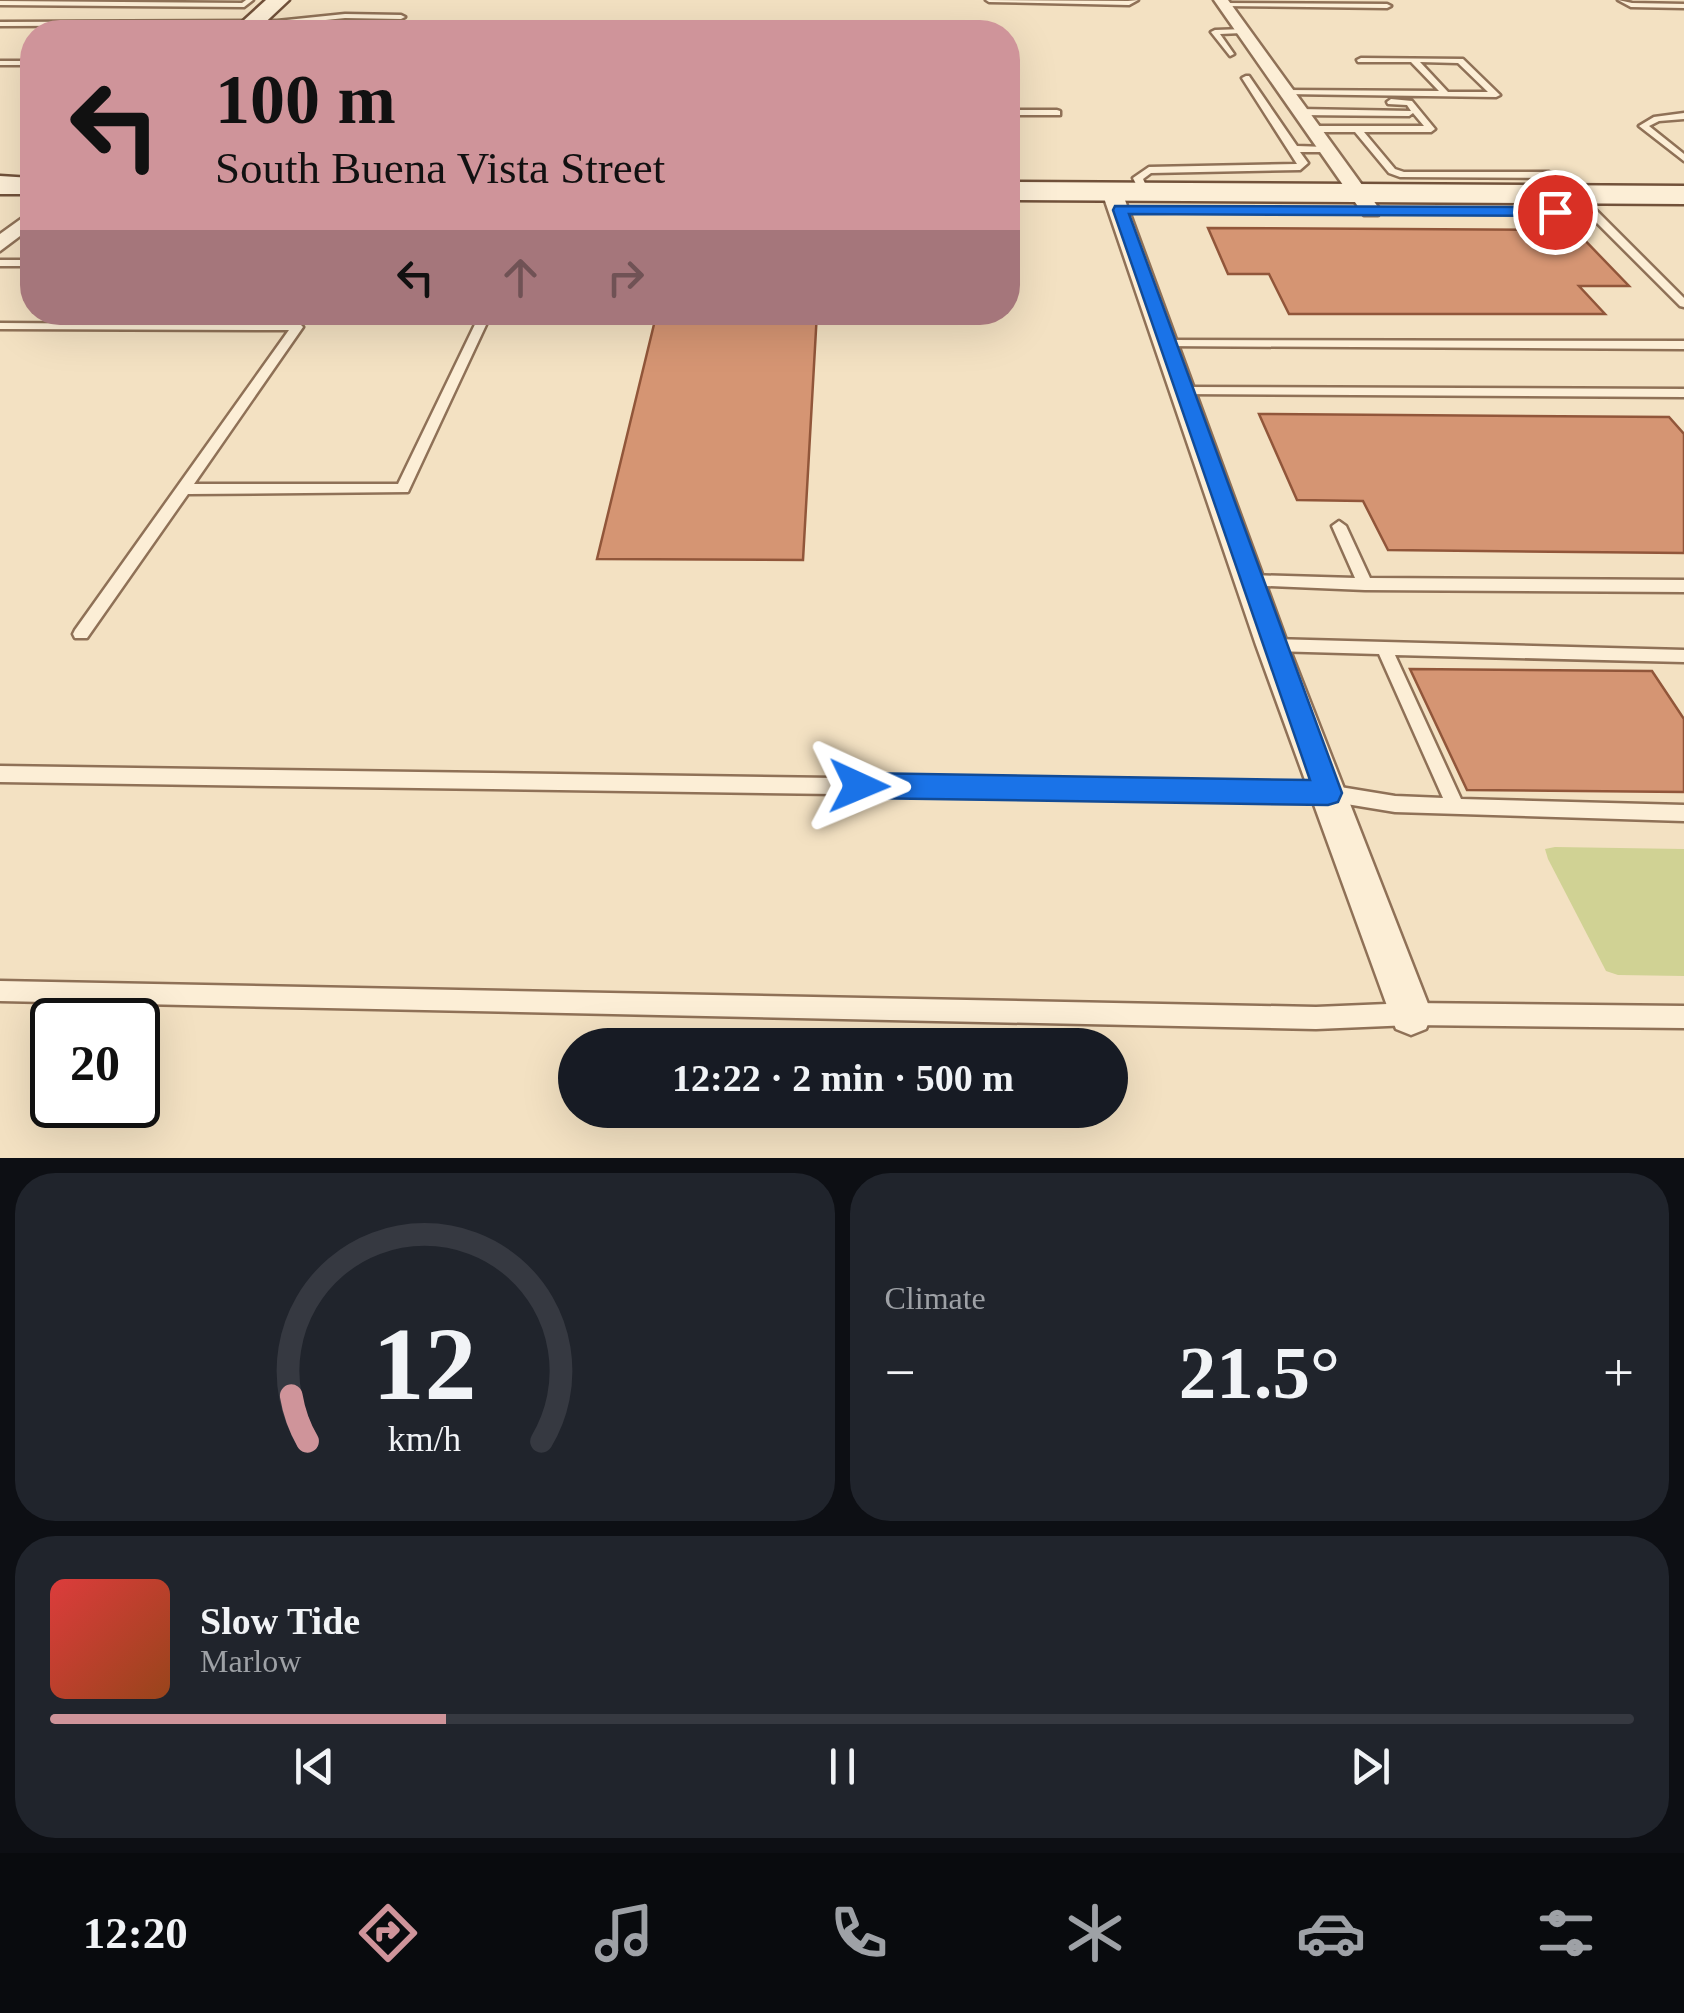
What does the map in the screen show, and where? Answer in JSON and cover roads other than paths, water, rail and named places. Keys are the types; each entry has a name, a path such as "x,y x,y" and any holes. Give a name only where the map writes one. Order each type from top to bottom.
{"main road":[{"path":"256,20 279,0"},
{"path":"1020,208 1125,198 1299,193 1364,202 1443,184 1684,212"},
{"path":"1020,192 1125,198 1584,203 1684,194"}],"street":[{"path":"1222,2 1364,202"},
{"path":"1125,198 1167,344 1272,645 1410,1014"},
{"path":"0,245 20,228"}],"lane":[{"path":"0,3 244,4 250,0"},
{"path":"989,0 1135,0"},
{"path":"1621,0 1631,5 1684,6"},
{"path":"1222,2 1388,6"},
{"path":"350,20 401,16"},
{"path":"1230,54 1215,32 1242,31"},
{"path":"1292,102 1344,93 1496,94 1460,61 1361,60"},
{"path":"1413,60 1446,94"},
{"path":"1125,198 1138,178 1149,170 1300,167 1303,163 1246,78"},
{"path":"1344,93 1351,102"},
{"path":"1292,102 1406,102 1431,129 1312,129"},
{"path":"1292,102 1326,112 1418,112"},
{"path":"1020,113 1057,113"},
{"path":"1684,116 1656,119 1643,126 1684,158"},
{"path":"1357,129 1392,171 1443,184"},
{"path":"1294,149 1326,150"},
{"path":"1281,167 1299,193"},
{"path":"1584,203 1684,304"},
{"path":"184,489 402,489 481,325"},
{"path":"0,326 297,327 81,634"},
{"path":"1167,344 1684,345"},
{"path":"1184,391 1684,393"},
{"path":"1340,526 1364,584"},
{"path":"1250,581 1684,586"},
{"path":"1272,645 1684,656"},
{"path":"1384,647 1456,807"},
{"path":"0,774 1328,793 1394,804 1684,812"},
{"path":"0,991 1316,1018 1410,1014 1684,1016"}]}
